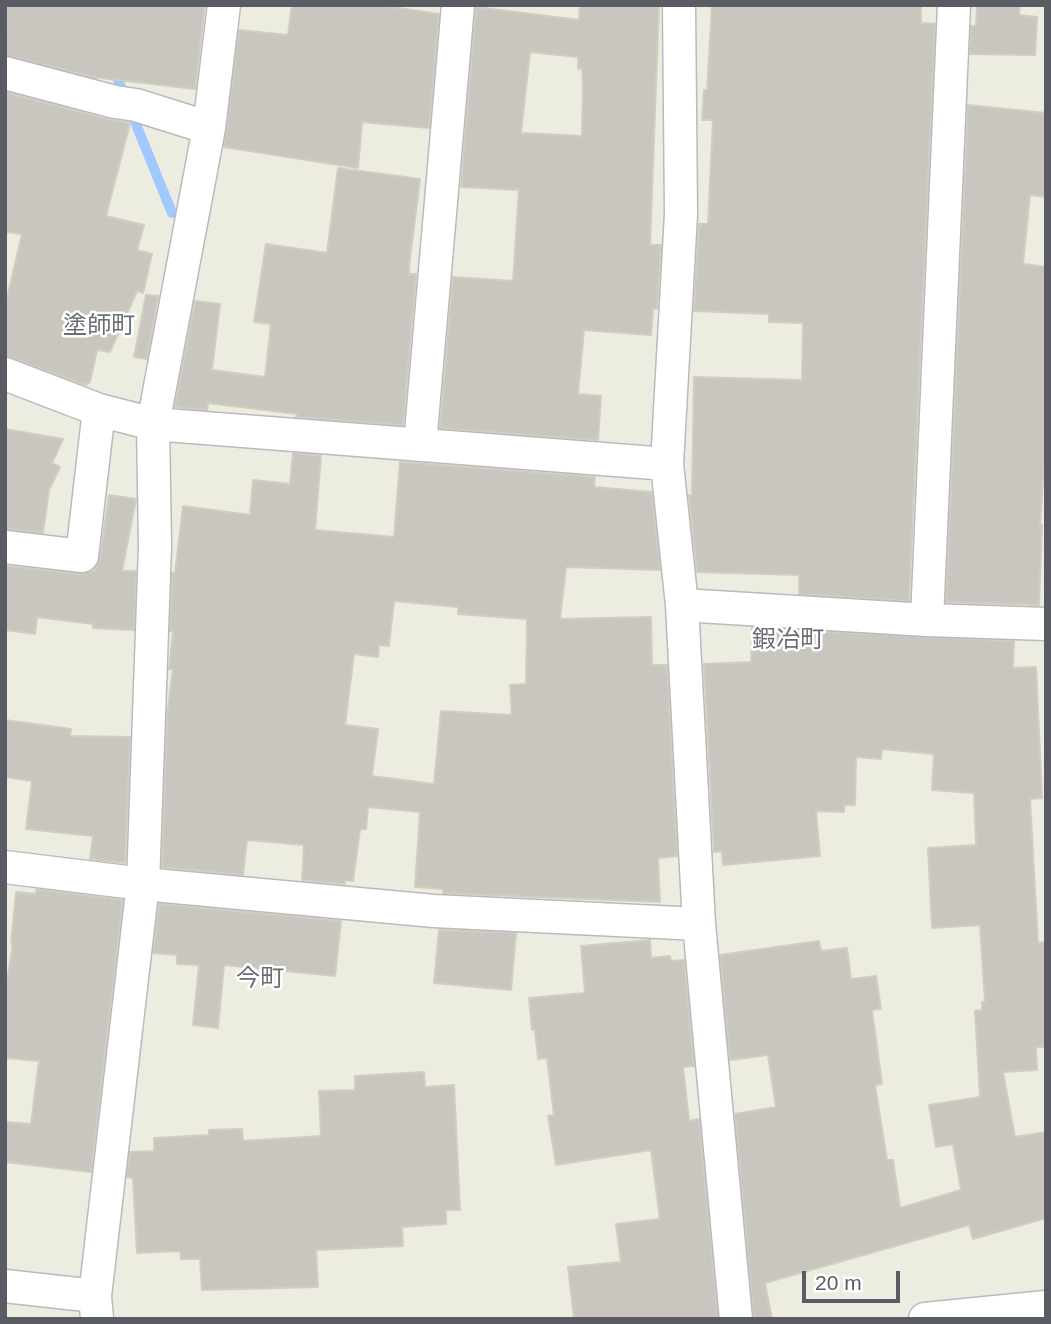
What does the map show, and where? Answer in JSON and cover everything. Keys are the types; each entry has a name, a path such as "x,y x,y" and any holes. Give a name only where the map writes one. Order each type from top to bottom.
{"street":[{"path":"5,1286 96,1307 143,884 155,546 153,424 209,128 224,5"},
{"path":"420,444 458,5"},
{"path":"679,5 681,214 667,464 682,605 699,924 736,1319"},
{"path":"927,620 954,5"},
{"path":"5,73 126,103 209,128"},
{"path":"5,374 99,410 153,424 667,464"},
{"path":"5,547 82,556 99,410"},
{"path":"682,605 927,620 1046,624"},
{"path":"5,867 143,884 433,911 699,924"},
{"path":"925,1319 1046,1307"}],"building":[{"path":"8,5 205,5 195,89 93,77 5,55"},
{"path":"292,5 378,5 439,14 429,128 362,122 358,168 224,147 239,30 288,35"},
{"path":"580,5 659,5 650,245 661,245 657,309 653,309 651,335 584,330 578,394 601,396 598,440 440,428 453,277 513,281 519,190 461,187 476,7 579,20","holes":["530,52 578,57 578,69 582,68 583,85 582,136 521,133"]},
{"path":"712,5 921,5 921,23 935,24 909,601 799,594 799,575 697,572 689,495 692,495 694,377 802,380 803,323 769,322 769,314 694,311 699,224 708,224 713,120 702,120 704,90 707,90"},
{"path":"977,5 1020,5 1019,15 1037,17 1035,55 970,54 971,26 976,26"},
{"path":"5,92 130,123 106,216 144,225 137,250 152,254 143,293 137,291 110,352 97,350 90,382 86,385 5,356 5,307 22,234 5,232"},
{"path":"968,105 1046,113 1046,197 1030,195 1023,264 1046,267 1046,438 1040,525 1039,605 946,602"},
{"path":"338,168 420,179 409,266 409,274 416,274 403,425 296,417 297,414 208,403 207,410 175,407 195,301 220,304 212,370 265,377 271,324 254,322 266,244 327,253"},
{"path":"146,295 158,296 147,359 134,357"},
{"path":"5,429 63,439 52,463 60,467 49,490 43,533 5,529"},
{"path":"293,453 321,456 315,530 394,537 400,462 595,477 594,487 652,492 660,570 566,567 560,619 651,617 652,665 667,665 677,856 658,858 660,902 443,893 443,889 415,887 420,812 368,807 366,829 360,829 353,881 345,880 345,884 302,880 304,845 247,840 243,875 162,867 167,716 173,669 169,669 173,631 170,631 172,573 175,573 183,506 250,515 253,480 290,484","holes":["394,601 458,607 458,614 527,619 526,684 510,685 512,715 441,711 434,784 372,776 378,729 345,725 354,654 378,657 379,645 389,646"]},
{"path":"109,495 136,499 122,571 136,571 134,630 93,628 93,624 37,617 35,634 5,630 5,566 80,574 94,571 100,558"},
{"path":"752,628 1014,641 1013,668 1036,667 1042,798 1030,799 1038,943 1046,942 1046,1047 1036,1047 1037,1070 1003,1072 1015,1137 1046,1132 1046,1218 973,1239 969,1225 765,1283 772,1319 754,1319 735,1114 776,1107 768,1055 730,1060 720,955 819,941 821,951 847,948 851,979 876,976 881,1009 872,1010 882,1084 875,1085 887,1160 893,1160 900,1208 961,1190 953,1144 936,1147 929,1105 980,1097 975,1011 982,1010 982,1002 985,1002 980,925 932,928 928,848 976,845 974,793 932,790 934,754 882,749 881,759 856,757 855,805 844,805 844,812 816,811 820,856 723,865 722,851 714,852 704,664 751,662"},
{"path":"5,720 71,729 70,736 130,737 125,863 90,859 93,836 26,829 32,781 5,777"},
{"path":"36,889 123,900 91,1172 5,1162 5,1122 31,1124 39,1061 5,1058 5,994 13,944 16,892 36,894"},
{"path":"159,904 341,921 335,976 224,965 218,1028 193,1025 199,965 177,964 177,955 153,953"},
{"path":"439,930 516,933 511,990 434,983"},
{"path":"650,940 651,958 670,956 671,961 684,960 694,1066 683,1067 689,1121 699,1119 718,1319 574,1319 568,1267 621,1262 616,1224 660,1219 651,1150 556,1165 548,1116 554,1115 547,1058 538,1059 529,998 585,993 581,946"},
{"path":"424,1072 425,1087 454,1085 460,1210 446,1210 446,1224 402,1227 403,1246 316,1250 318,1287 202,1290 200,1259 181,1259 180,1251 137,1253 133,1178 127,1177 130,1152 154,1151 154,1138 209,1135 209,1130 242,1129 243,1141 321,1136 319,1091 355,1090 355,1076"}],"waterway":[{"path":"114,70 172,213"}],"district":[{"name":"塗師町","path":"99,326"},
{"name":"鍜冶町","path":"788,640"},
{"name":"今町","path":"260,979"}]}
